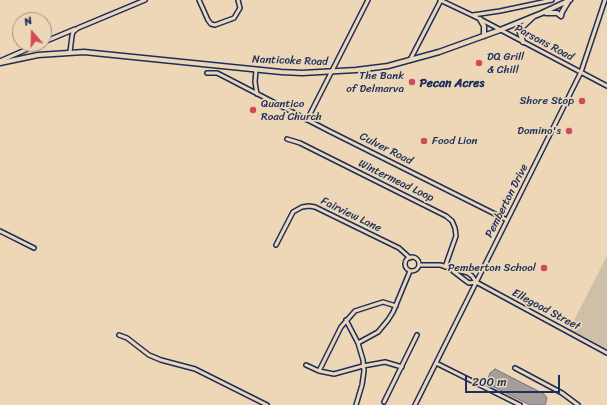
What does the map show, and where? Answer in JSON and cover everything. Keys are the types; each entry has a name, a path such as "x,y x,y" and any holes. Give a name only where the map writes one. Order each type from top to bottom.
{"main road":[{"name":"Nanticoke Road","path":"0,62 30,56 70,52 109,54 256,70 332,72 366,69 410,60 446,50 500,30 570,0"},
{"path":"542,13 552,12 561,16 564,8 570,0"},
{"path":"523,42 519,30 533,16"},
{"path":"480,19 484,26 484,36"}],"street":[{"path":"52,39 145,0"},
{"path":"199,0 208,20 211,24 215,25 234,18 240,8 238,0"},
{"path":"308,120 368,0"},
{"path":"410,60 440,0"},
{"name":"Parsons Road","path":"440,0 480,19 607,86"},
{"path":"472,15 500,11 551,0"},
{"name":"Pemberton Drive","path":"415,405 581,72 605,0"},
{"path":"70,52 72,36 78,28"},
{"path":"0,62 22,52"},
{"path":"256,70 257,94"},
{"name":"Culver Road","path":"207,73 217,73 507,220"},
{"name":"Wintermead Loop","path":"287,139 300,143 446,216 452,221 456,236 445,267"},
{"name":"Fairview Lane","path":"276,245 293,212 302,207 309,206 315,207 399,248 410,258"},
{"path":"0,231 34,248"},
{"path":"410,271 406,265 406,261 410,258 416,259 419,265"},
{"path":"419,265 431,264 445,267 469,283 476,282 472,276 468,274 451,270"},
{"path":"410,271 416,270 419,265"},
{"path":"358,343 382,328 391,316 410,271"},
{"name":"Ellegood Street","path":"476,282 607,353"},
{"path":"319,371 331,345 354,310 383,302 396,306"},
{"path":"346,320 358,343 363,366 362,385 356,405"},
{"path":"119,335 127,338 149,355 161,360 195,369 267,405"},
{"path":"384,402 417,335"},
{"path":"306,365 319,371 334,374 385,362 402,367"},
{"path":"436,363 520,405"},
{"path":"515,368 562,393 578,405"}],"shaded area":[{"path":"607,256 607,350 569,330"},
{"path":"495,369 544,394 547,398 545,405 530,405 492,386 489,382 484,381 488,379 490,373"}],"place":[{"name":"DQ Grill & Chill","path":"479,63"},
{"name":"The Bank of Delmarva","path":"412,82"},
{"name":"Shore Stop","path":"582,101"},
{"name":"Quantico Road Church","path":"253,110"},
{"name":"Domino's","path":"569,131"},
{"name":"Food Lion","path":"424,141"},
{"name":"Pemberton School","path":"544,268"}],"district":[{"name":"Pecan Acres","path":"452,84"}]}
